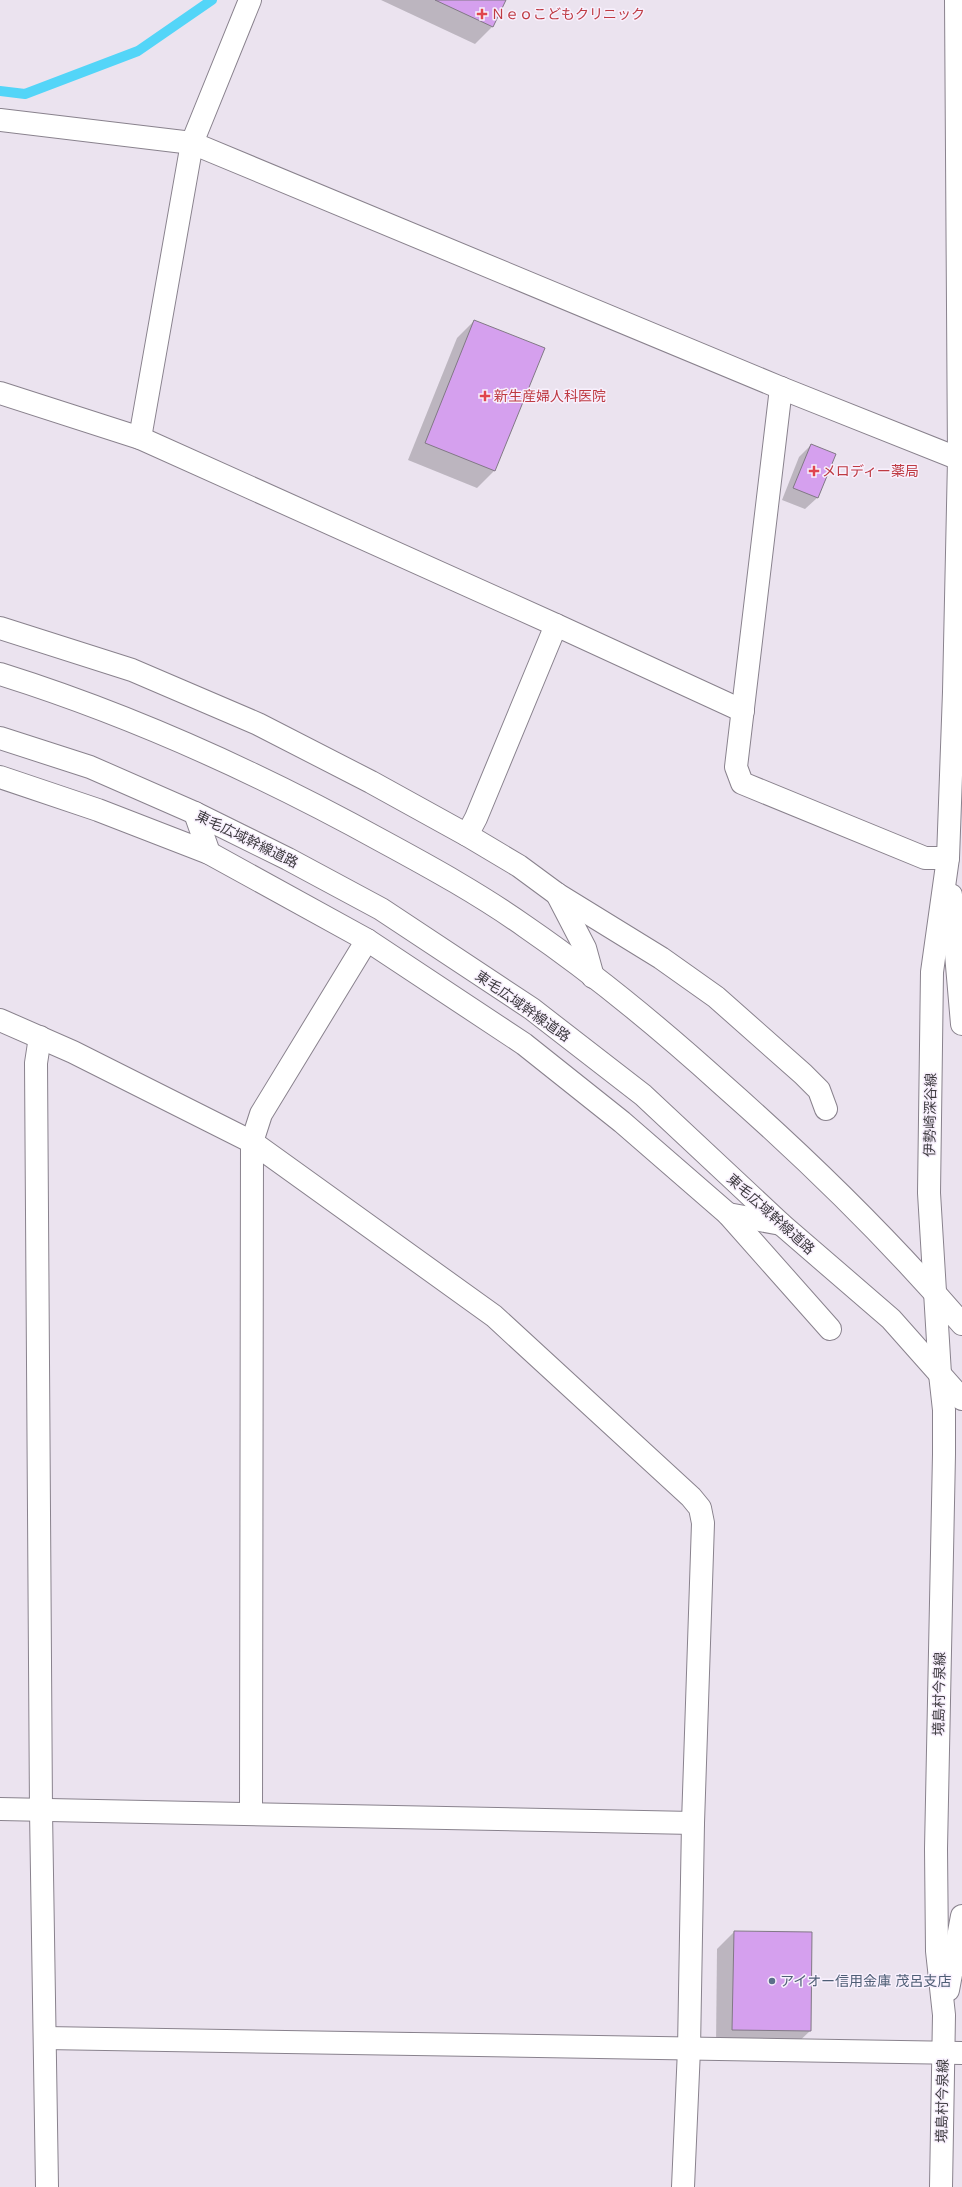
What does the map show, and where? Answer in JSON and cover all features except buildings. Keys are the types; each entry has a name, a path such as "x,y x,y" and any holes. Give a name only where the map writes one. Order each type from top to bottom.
{"main road":[{"path":"140,438 192,143 250,0"},
{"name":"伊勢崎深谷線","path":"940,1374 929,1193 932,972 948,858 960,460 956,0"},
{"path":"0,120 192,143 781,388 960,460"},
{"path":"781,388 736,767 742,783 925,858 948,858"},
{"path":"0,393 140,438 556,625 743,711"},
{"path":"466,835 476,818 556,625"},
{"path":"0,628 132,670 258,724 371,782 466,835 519,866 557,894 661,958 716,997 819,1090 826,1109"},
{"path":"0,641 25,635"},
{"path":"0,674 53,691 129,719 238,766 333,814 442,874 525,926 657,1026 769,1125 850,1202 962,1324"},
{"name":"東毛広域幹線道路","path":"0,738 90,767 196,813 288,859 380,909 532,1009 643,1095 781,1224 891,1319 962,1399"},
{"path":"0,778 98,810 209,853 367,940 524,1044 622,1122 728,1214 830,1329"},
{"path":"196,813 209,853"},
{"name":"伊勢崎深谷線","path":"948,858 962,1024"},
{"path":"557,894 585,948 594,977"},
{"path":"251,1814 252,1142 261,1114 367,940"},
{"path":"0,1020 40,1037 252,1142 494,1316 691,1497 700,1508 703,1523 693,1823 689,2049 683,2187"},
{"path":"40,1037 36,1063 41,1811 47,2187"},
{"path":"728,1214 781,1224"},
{"name":"境島村今泉線","path":"940,1374 944,1410 944,1447 936,1849 937,1951 944,2015 952,2053 941,2187"},
{"path":"0,1809 693,1823"},
{"name":"境島村今泉線","path":"944,2015 962,1916"},
{"path":"45,2038 952,2053"}],"waterway":[{"path":"0,91 25,94 138,51 212,0"}],"place":[{"name":"Ｎｅｏこどもクリニック","path":"482,14"},
{"name":"新生産婦人科医院","path":"485,396"},
{"name":"メロディー薬局","path":"814,471"},
{"name":"アイオー信用金庫 茂呂支店","path":"772,1981"}]}
